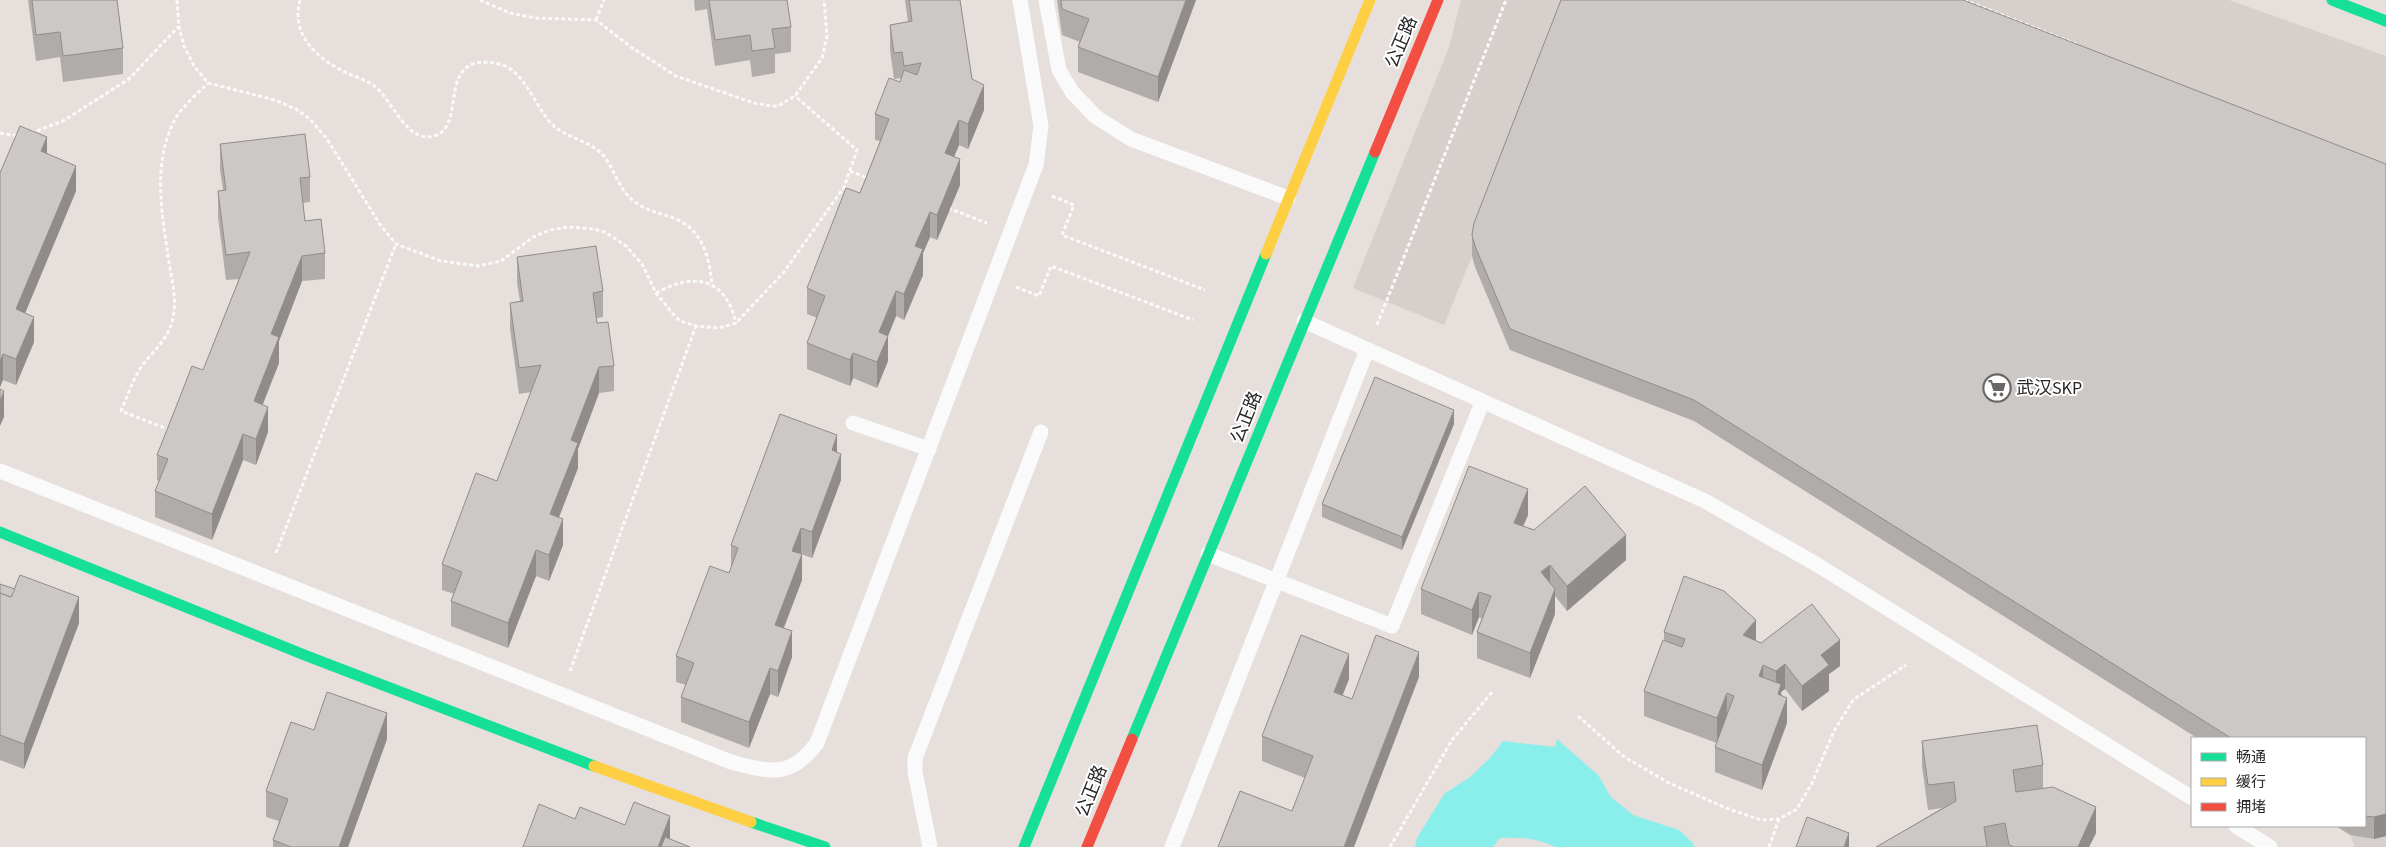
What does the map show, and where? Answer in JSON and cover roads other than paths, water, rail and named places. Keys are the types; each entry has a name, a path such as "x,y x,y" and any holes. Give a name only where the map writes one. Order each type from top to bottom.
{"main road":[{"path":"1024,847 1370,0"},
{"name":"公正路","path":"1087,847 1438,0"},
{"path":"2332,0 2386,21"},
{"path":"0,532 198,613 472,719 696,804 825,847"}],"lane":[{"path":"0,471 731,762 754,768 774,770 787,769 799,764 817,743 1036,165 1040,146 1038,103 1020,0"},
{"path":"1046,0 1059,70 1072,92 1096,117 1131,139 1288,198"},
{"path":"1304,322 1705,501 1816,564 2191,797"},
{"path":"1172,847 1367,350"},
{"path":"1208,554 1392,626 1482,403"},
{"path":"853,423 929,449"},
{"path":"930,847 915,772 915,758 1041,432"},
{"path":"2238,827 2270,847"}],"water":[{"path":"1557,739 1598,775 1611,797 1633,815 1679,830 1693,843 1693,847 1555,847 1535,840 1500,838 1493,847 1415,847 1417,838 1444,794 1470,777 1490,758 1503,741 1555,747"}],"place":[{"name":"武汉SKP","path":"1997,388"}]}
